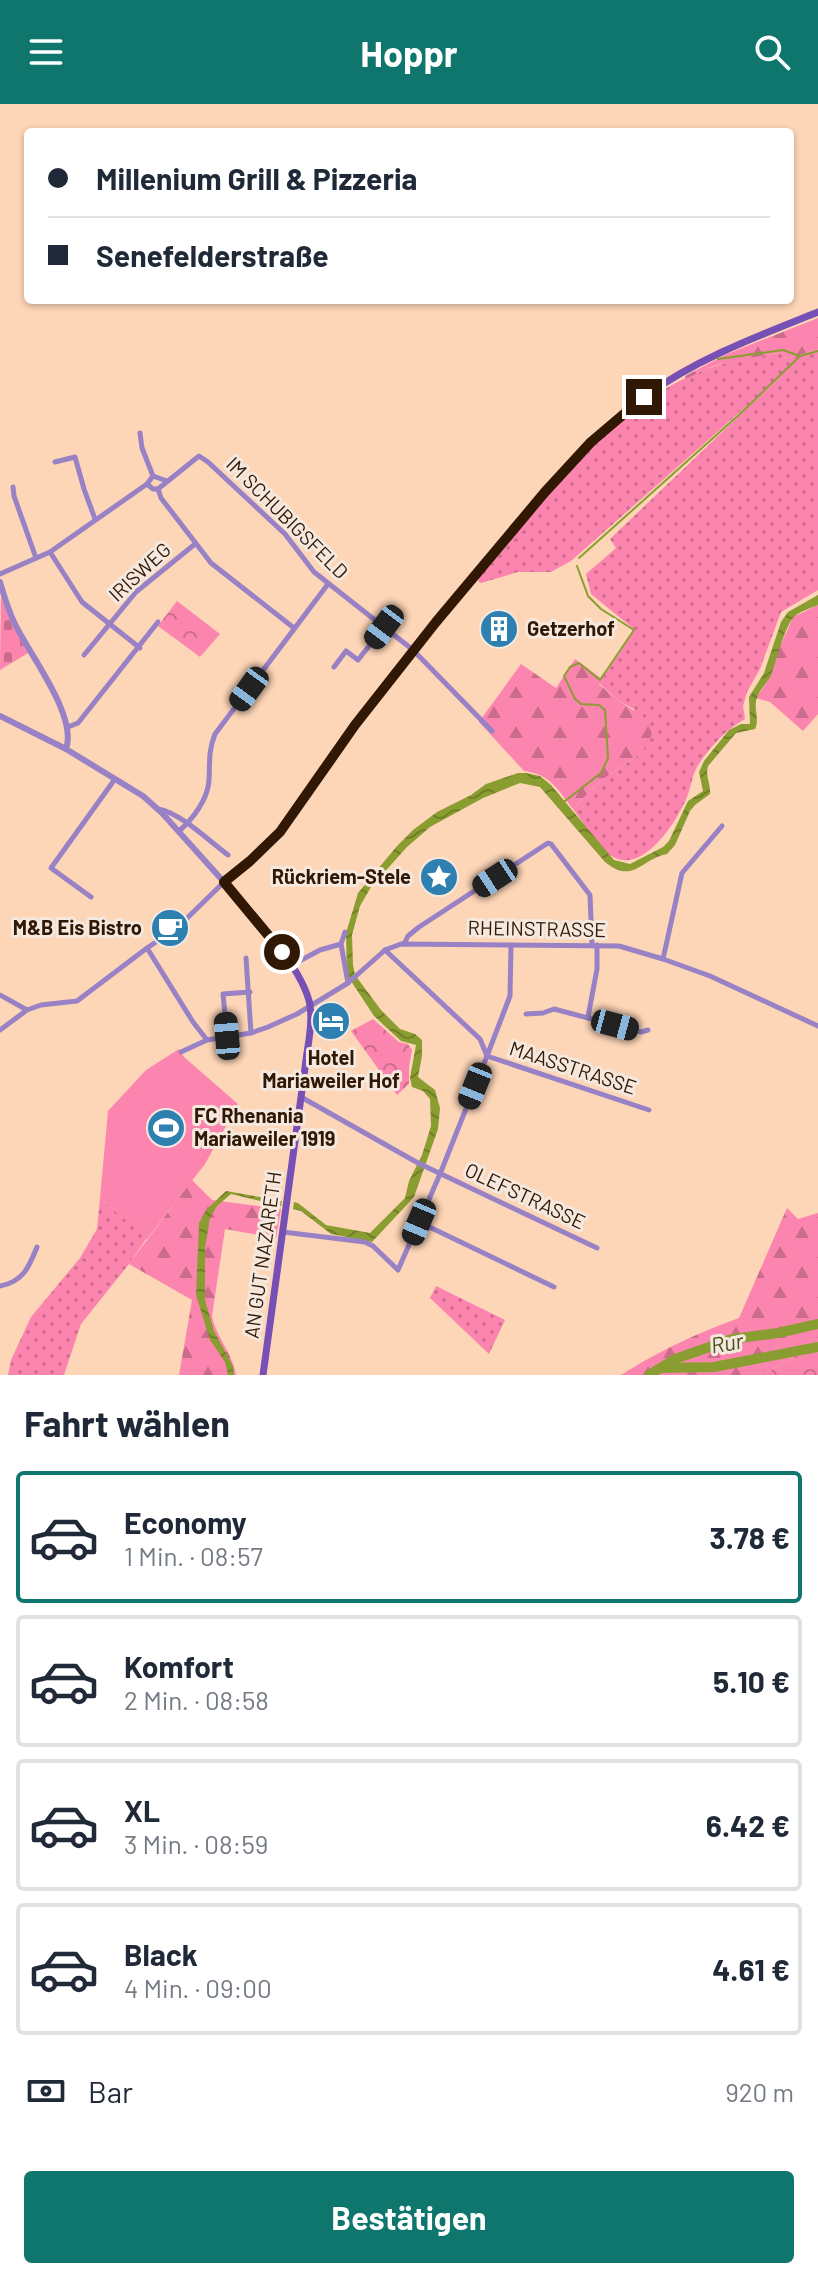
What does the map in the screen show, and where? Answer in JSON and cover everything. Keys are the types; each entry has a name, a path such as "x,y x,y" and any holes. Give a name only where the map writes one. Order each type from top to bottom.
{"main road":[{"path":"224,882 280,832 355,725 413,650 545,492 591,442 644,397 679,374 743,342 818,312"},
{"name":"AN GUT NAZARETH","path":"224,882 292,965 304,986 310,1006 301,1097 263,1375"}],"street":[{"path":"140,433 142,448 153,476 168,482"},
{"name":"IM SCHUBIGSFELD","path":"168,482 199,456 208,462 267,515 296,546 310,567 413,650 492,731"},
{"path":"55,462 75,457 95,519"},
{"path":"0,574 50,552 147,484 153,476"},
{"path":"147,484 158,489 168,482"},
{"path":"13,487 36,558"},
{"path":"158,489 161,498 211,563 294,628"},
{"name":"IRISWEG","path":"84,655 136,592 195,544"},
{"path":"50,552 82,602 140,648"},
{"path":"0,582 15,624 50,685 68,727 70,740 66,749"},
{"path":"179,831 188,824 207,793 209,750 215,734 328,584"},
{"path":"68,727 78,723 158,622"},
{"path":"334,667 346,651 358,660 384,627"},
{"path":"0,716 66,749 143,796 224,882 177,928 77,1001 41,1005 27,1010 0,1030"},
{"path":"91,897 51,868 115,779"},
{"path":"157,808 167,810 228,855"},
{"path":"663,959 682,873 722,826"},
{"path":"404,944 419,927 548,843 551,844 590,895 597,969 588,1017"},
{"path":"345,932 341,944 349,982"},
{"path":"292,965 320,950 341,944"},
{"name":"RHEINSTRASSE","path":"385,950 404,944 619,946 712,977 818,1026"},
{"name":"OLEFSTRASSE","path":"283,1232 365,1242 398,1270 440,1174 510,996 511,945"},
{"path":"147,948 207,1040"},
{"path":"181,1052 207,1040 268,1027 310,1006 349,982 385,950 480,1039 487,1056"},
{"path":"246,958 251,1033"},
{"path":"227,1036 223,994 250,992"},
{"path":"0,995 27,1010"},
{"path":"526,1014 554,1009 641,1032 648,1030"},
{"name":"MAASSTRASSE","path":"487,1056 649,1110"},
{"name":"OLEFSTRASSE","path":"301,1097 418,1163 597,1248"},
{"path":"419,1222 554,1287"},
{"path":"0,1286 15,1282 24,1274 37,1247"}],"green space":[{"path":"818,318 818,349 787,359 781,352 716,365 685,379 685,376 727,354"},
{"path":"818,349 818,590 781,612 760,669 747,692 743,706 745,719 712,746 695,770 682,807 667,831 647,852 636,858 625,860 613,857 597,842 573,809 599,782 642,752 634,709 620,702 599,683 635,630 591,594 586,574 616,548 610,539 782,375 571,561 551,572 518,572 481,583 479,577 584,455 644,403 678,382 715,366 781,352 787,359"},
{"path":"1,596 12,625 28,653 0,670"},
{"path":"177,601 220,634 200,657 158,626"},
{"path":"818,605 818,714 803,731 770,702 756,698 771,676 775,658 793,617"},
{"path":"575,659 602,679 599,684 620,702 643,716 652,730 642,752 599,782 573,809 547,779 524,771 479,722 521,664 556,688"},
{"path":"373,1019 412,1050 409,1084 397,1095 351,1031"},
{"name":"FC Rhenania Mariaweiler 1919","path":"179,1049 184,1057 238,1104 205,1164 147,1239 100,1198 108,1111 146,1070"},
{"path":"192,1180 212,1200 281,1209 276,1238 225,1229 212,1316 236,1375 179,1375 192,1300 129,1264"},
{"path":"100,1198 147,1238 81,1324 64,1375 8,1375 11,1360 31,1317 80,1258 97,1229"},
{"path":"787,1208 798,1219 818,1213 818,1342 763,1375 621,1375 678,1343 739,1318"},
{"path":"436,1286 505,1320 489,1354 430,1298"},
{"path":"818,1342 818,1375 763,1375"}],"water":[{"path":"818,595 818,605 791,620 771,676 757,698 755,729 736,733 708,766 710,794 690,811 675,845 667,854 630,871 615,868 605,862 540,787 520,783 483,798 430,827 371,887 360,906 352,935 355,975 381,1010 400,1029 422,1040 418,1077 435,1090 440,1108 438,1129 414,1197 372,1242 331,1234 301,1211 293,1209 294,1202 298,1203 326,1225 370,1233 405,1198 431,1126 430,1099 423,1091 412,1087 410,1078 416,1045 401,1041 374,1016 347,975 346,933 358,893 397,846 437,812 486,784 526,773 540,776 551,785 614,860 630,864 663,847 669,841 688,801 703,791 699,772 704,761 729,730 741,724 750,724 749,697 764,673 781,622 788,612"},
{"path":"226,1191 282,1201 281,1206 231,1194 217,1206 210,1218 205,1248 205,1300 214,1331 233,1366 234,1375 228,1375 225,1362 210,1340 196,1295 199,1223 208,1208"}],"waterway":[{"path":"718,359 783,350 800,356 818,351"},
{"path":"579,558 800,356"},
{"path":"565,801 601,773 608,758 605,710 599,705 581,704 575,699 564,676 570,667 579,663 600,680 634,630 601,609 588,596 577,566"},
{"name":"Rur","path":"649,1375 675,1359 732,1339 818,1324"},
{"name":"Rur","path":"661,1368 714,1367 818,1347"}],"place":[{"name":"Getzerhof","path":"499,629"},
{"name":"Rückriem-Stele","path":"439,877"},
{"name":"M&B Eis Bistro","path":"170,928"},
{"name":"Hotel Mariaweiler Hof","path":"331,1021"},
{"name":"FC Rhenania Mariaweiler 1919","path":"166,1128"}],"route":[{"path":"282,952 224,882 280,832 355,725 545,492 591,442 644,397"}]}
